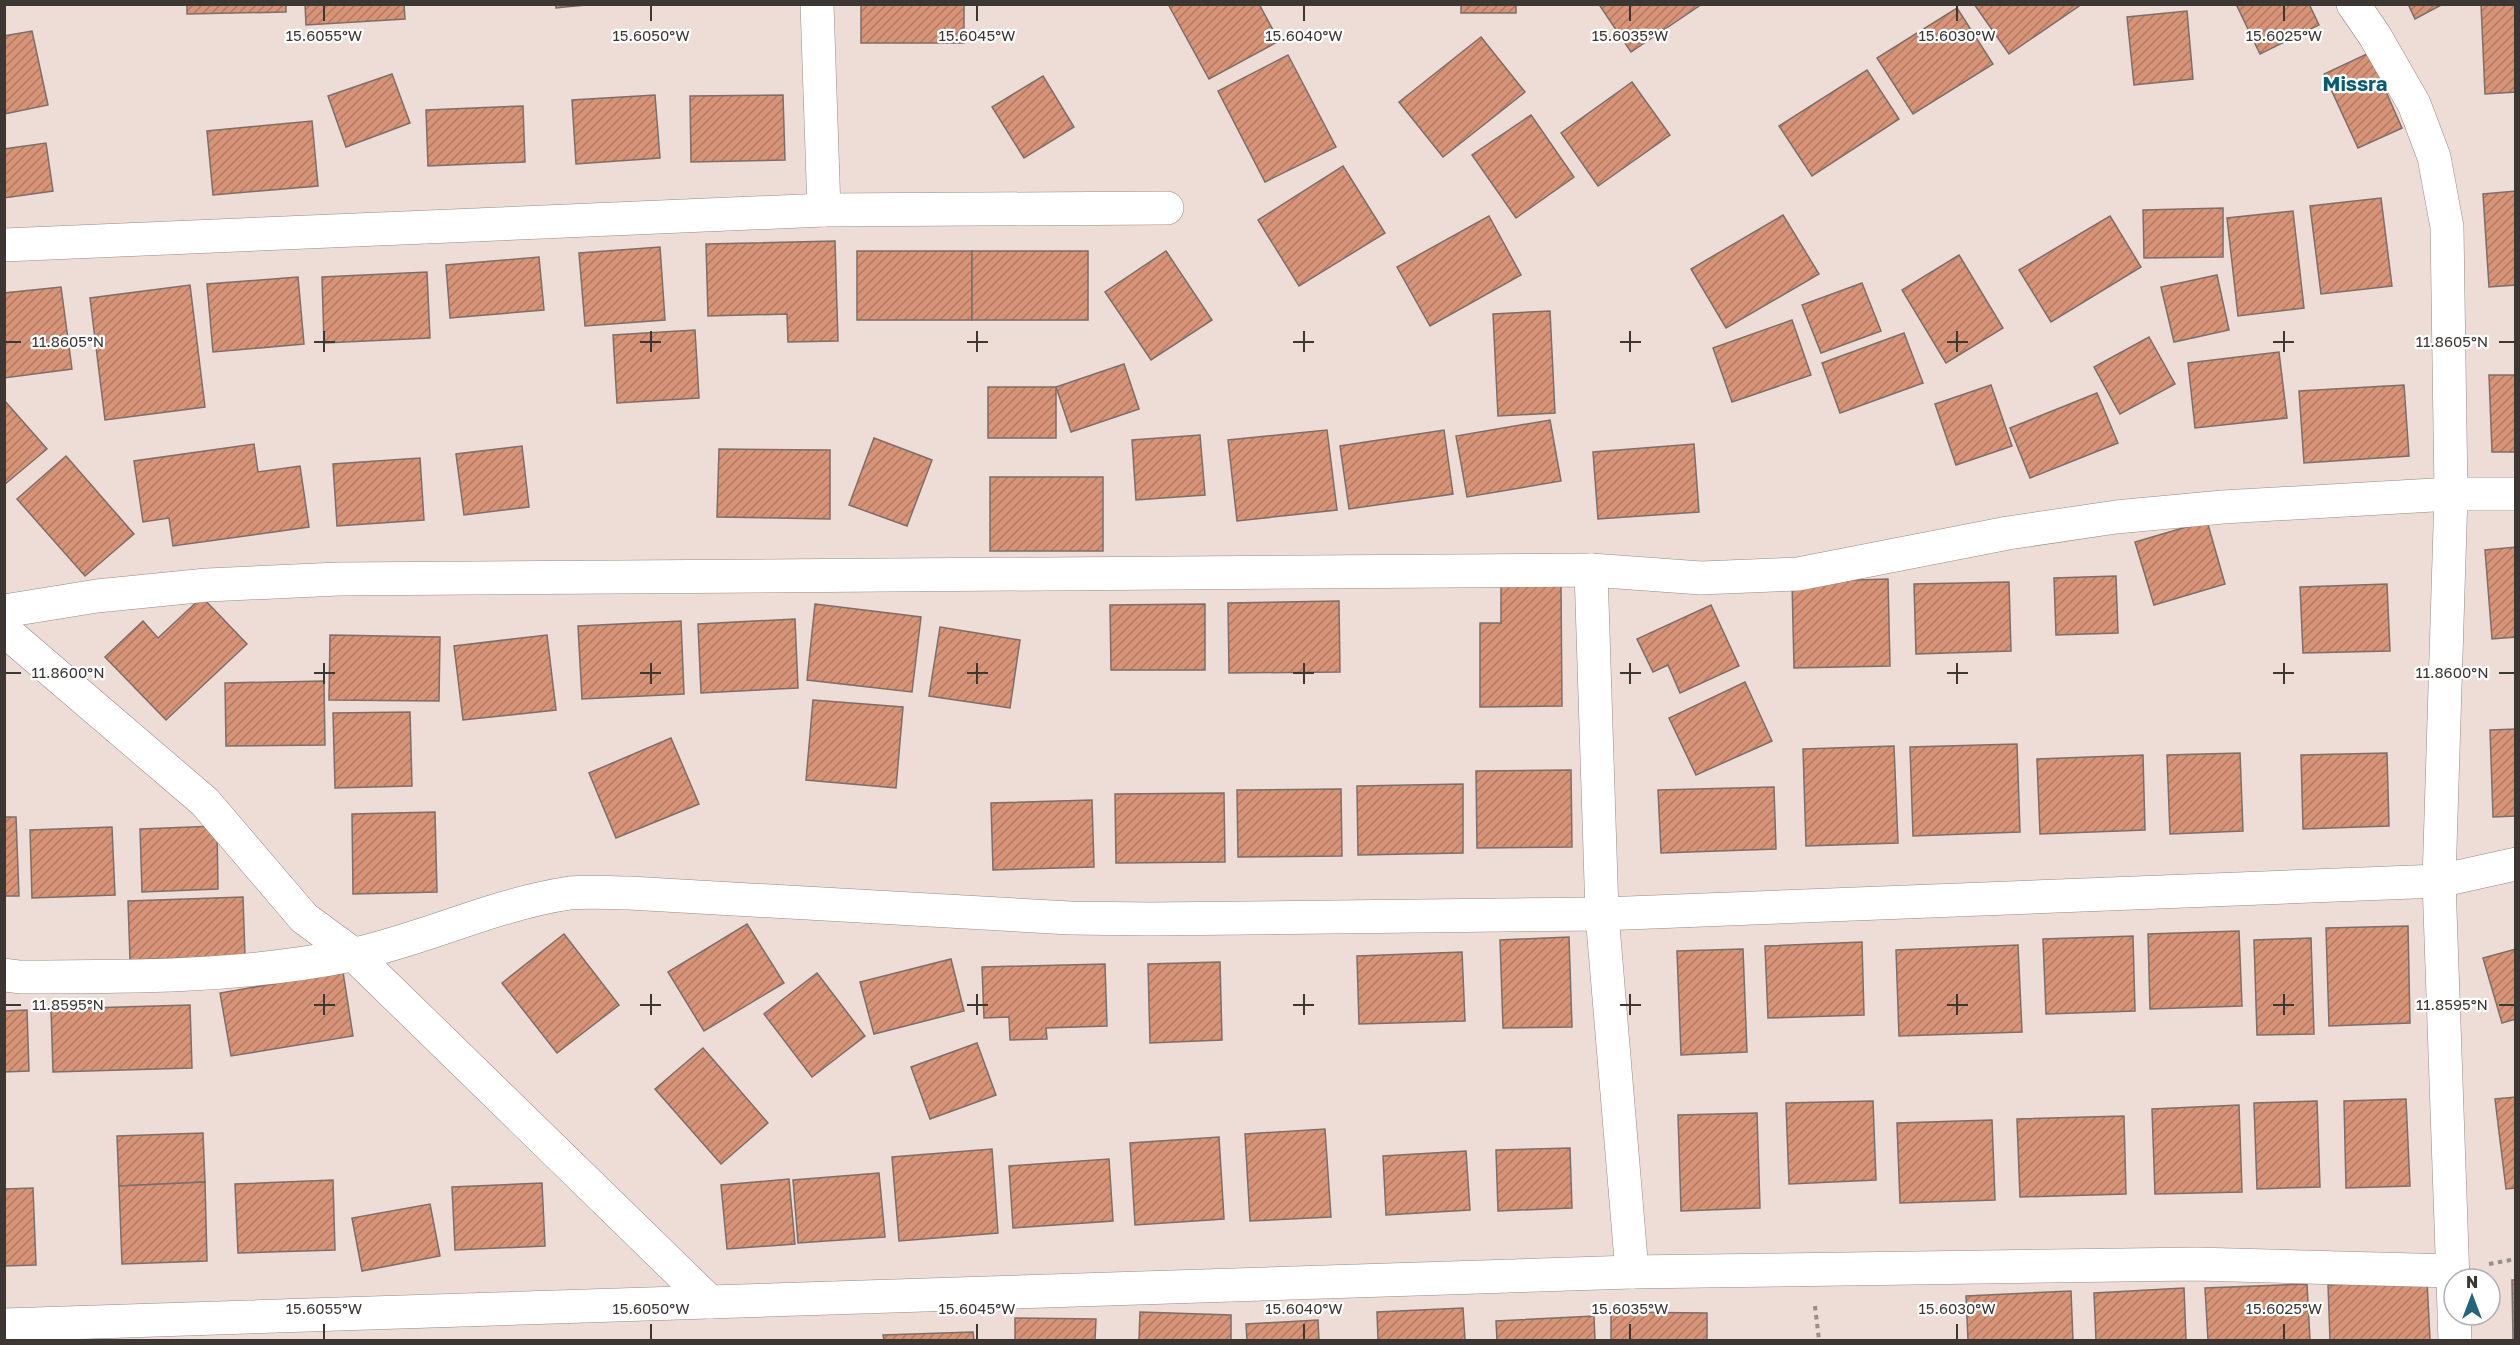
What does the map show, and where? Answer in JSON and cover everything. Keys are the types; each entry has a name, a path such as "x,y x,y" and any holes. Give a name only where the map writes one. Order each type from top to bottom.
{"street":[{"path":"817,4 824,210"},
{"path":"2353,4 2375,36 2414,104 2434,157 2448,227 2451,494 2439,881 2453,1267"},
{"path":"4,245 824,210 1167,208"},
{"path":"4,611 97,596 207,585 339,579 1591,570 1701,578 1798,574 2008,532 2116,517 2223,507 2451,494 2516,494"},
{"path":"1591,570 1602,914 1632,1272"},
{"path":"4,630 205,802 304,918 353,954 710,1302"},
{"path":"4,975 138,977 206,974 301,963 353,954 504,909 571,893 641,894 1070,918 1602,914 2439,881 2516,864"},
{"path":"4,1325 1632,1272 2196,1264 2442,1271"}],"building":[{"path":"187,4 286,4 286,12 187,14"},
{"path":"305,4 404,4 405,19 306,25"},
{"path":"556,4 596,4 556,8"},
{"path":"861,4 964,4 964,43 861,43"},
{"path":"1168,4 1259,4 1279,41 1209,79"},
{"path":"1461,4 1516,4 1516,13 1461,13"},
{"path":"1603,4 1702,4 1631,52 1600,6"},
{"path":"1974,4 2082,4 2009,54"},
{"path":"2236,4 2309,4 2319,25 2260,54"},
{"path":"2408,4 2443,4 2415,19"},
{"path":"2481,4 2516,4 2516,92 2485,94"},
{"path":"1957,8 1993,64 1913,114 1877,58"},
{"path":"2187,11 2193,79 2134,85 2127,17"},
{"path":"32,31 48,105 4,114 4,36"},
{"path":"1481,37 1525,92 1443,157 1399,102"},
{"path":"2369,53 2402,128 2358,148 2324,74"},
{"path":"1288,55 1336,147 1265,182 1218,91"},
{"path":"1867,70 1899,119 1812,176 1779,126"},
{"path":"392,74 410,123 346,147 328,96"},
{"path":"1043,76 1074,127 1024,158 992,107"},
{"path":"1632,82 1670,135 1598,186 1561,133"},
{"path":"655,95 660,158 576,164 572,100"},
{"path":"783,95 785,160 691,162 690,96"},
{"path":"523,106 525,162 428,166 426,110"},
{"path":"1531,115 1574,177 1516,218 1472,155"},
{"path":"312,121 318,186 213,195 207,131"},
{"path":"46,143 53,191 4,198 4,149"},
{"path":"1343,166 1385,233 1299,286 1258,220"},
{"path":"2516,191 2516,285 2489,287 2483,194"},
{"path":"2381,198 2392,286 2321,294 2310,206"},
{"path":"2223,208 2223,257 2144,258 2143,210"},
{"path":"2293,211 2304,308 2238,316 2227,218"},
{"path":"1783,215 1819,274 1726,328 1691,269"},
{"path":"1489,216 1521,275 1430,326 1397,267"},
{"path":"2110,216 2141,267 2051,322 2019,270"},
{"path":"835,241 838,341 788,342 787,314 708,316 706,244"},
{"path":"660,247 665,320 585,326 579,253"},
{"path":"857,251 972,251 972,320 857,320"},
{"path":"972,251 1088,251 1088,320 972,320"},
{"path":"1166,251 1212,320 1151,360 1105,292"},
{"path":"1959,255 2003,328 1946,363 1902,290"},
{"path":"539,257 544,310 450,318 446,265"},
{"path":"427,272 430,338 324,343 322,277"},
{"path":"2217,275 2229,330 2174,342 2161,287"},
{"path":"298,277 304,344 213,352 207,284"},
{"path":"1862,283 1881,331 1821,353 1802,305"},
{"path":"190,285 205,407 105,420 90,298"},
{"path":"61,287 72,369 4,378 4,293"},
{"path":"1550,311 1555,413 1498,416 1493,314"},
{"path":"1792,320 1811,375 1732,402 1713,348"},
{"path":"695,330 699,398 617,403 613,335"},
{"path":"1904,333 1923,383 1840,413 1822,363"},
{"path":"2149,337 2175,384 2120,414 2094,367"},
{"path":"2279,352 2287,418 2195,428 2188,363"},
{"path":"1124,364 1139,409 1071,432 1056,387"},
{"path":"2489,375 2516,375 2516,452 2492,452"},
{"path":"1991,385 2012,446 1956,465 1935,404"},
{"path":"2404,385 2409,456 2304,463 2299,391"},
{"path":"988,387 1056,387 1056,438 988,438"},
{"path":"2097,393 2118,443 2030,478 2010,428"},
{"path":"4,400 47,449 4,485"},
{"path":"1550,420 1561,481 1467,497 1456,436"},
{"path":"1327,430 1337,510 1237,521 1228,440"},
{"path":"1444,430 1453,494 1349,509 1340,446"},
{"path":"1200,435 1205,495 1136,500 1132,440"},
{"path":"874,438 932,460 907,526 849,505"},
{"path":"254,444 258,472 300,466 309,527 173,546 169,518 143,522 134,461"},
{"path":"1694,444 1699,512 1598,519 1593,452"},
{"path":"522,446 529,507 464,515 456,454"},
{"path":"719,449 830,450 830,519 717,517"},
{"path":"66,456 134,534 85,576 17,499"},
{"path":"420,458 424,520 337,526 333,464"},
{"path":"990,477 1103,477 1103,551 990,551"},
{"path":"2207,521 2225,584 2154,605 2135,542"},
{"path":"2516,547 2516,637 2492,639 2485,550"},
{"path":"2116,576 2118,633 2056,635 2054,578"},
{"path":"1888,579 1890,666 1794,668 1792,582"},
{"path":"2009,582 2011,651 1916,654 1914,584"},
{"path":"2387,584 2390,651 2303,653 2300,587"},
{"path":"1501,586 1561,586 1562,706 1480,707 1480,623 1501,623"},
{"path":"202,597 247,644 166,720 105,657 143,621 158,638"},
{"path":"1339,601 1340,672 1229,673 1228,603"},
{"path":"815,604 921,617 912,692 807,680"},
{"path":"1205,604 1205,670 1111,670 1110,605"},
{"path":"1711,605 1739,666 1680,693 1668,665 1653,672 1637,639"},
{"path":"795,619 798,688 701,693 698,624"},
{"path":"681,621 684,694 582,699 578,626"},
{"path":"940,627 1020,640 1010,708 929,696"},
{"path":"330,635 440,637 439,701 329,700"},
{"path":"547,635 556,710 463,720 454,646"},
{"path":"324,681 325,745 226,746 225,683"},
{"path":"1745,682 1772,741 1696,775 1669,718"},
{"path":"813,700 903,707 896,788 806,780"},
{"path":"410,712 412,786 335,788 333,713"},
{"path":"2516,729 2516,816 2493,817 2490,730"},
{"path":"671,738 699,804 616,838 589,773"},
{"path":"2017,744 2020,832 1913,836 1910,747"},
{"path":"1894,746 1898,843 1806,846 1803,749"},
{"path":"2240,753 2243,831 2170,834 2167,755"},
{"path":"2387,753 2389,826 2303,829 2301,755"},
{"path":"2143,755 2145,830 2040,834 2037,759"},
{"path":"1571,770 1572,847 1477,848 1476,771"},
{"path":"1463,784 1463,853 1358,855 1357,786"},
{"path":"1774,787 1776,849 1661,853 1658,790"},
{"path":"1341,789 1342,856 1238,857 1237,790"},
{"path":"1224,793 1225,862 1116,863 1115,794"},
{"path":"1092,800 1094,867 993,870 991,803"},
{"path":"435,812 437,892 353,894 352,814"},
{"path":"4,817 16,817 19,896 4,896"},
{"path":"217,826 218,889 142,892 140,829"},
{"path":"112,827 115,895 32,898 30,830"},
{"path":"243,897 245,956 130,960 128,901"},
{"path":"747,924 784,983 704,1031 668,972"},
{"path":"2408,926 2410,1023 2329,1026 2326,928"},
{"path":"2239,931 2242,1006 2150,1009 2148,934"},
{"path":"564,934 619,1005 557,1053 502,983"},
{"path":"2133,936 2135,1011 2046,1014 2043,939"},
{"path":"1569,937 1572,1027 1503,1028 1500,940"},
{"path":"2311,938 2314,1034 2257,1035 2254,940"},
{"path":"1862,942 1864,1015 1768,1018 1765,946"},
{"path":"2018,945 2022,1032 1899,1036 1896,950"},
{"path":"1743,949 1747,1052 1681,1055 1677,951"},
{"path":"2516,949 2516,1019 2502,1023 2483,958"},
{"path":"1462,952 1465,1021 1359,1024 1357,956"},
{"path":"951,959 964,1011 874,1034 860,982"},
{"path":"1220,962 1222,1040 1150,1043 1148,964"},
{"path":"1105,964 1107,1026 1046,1028 1047,1039 1010,1040 1009,1017 984,1018 982,967"},
{"path":"343,972 353,1036 231,1056 220,993"},
{"path":"817,973 865,1036 812,1077 764,1014"},
{"path":"190,1005 192,1068 53,1072 51,1009"},
{"path":"27,1010 29,1071 4,1072 4,1011"},
{"path":"977,1043 996,1095 930,1119 911,1067"},
{"path":"703,1048 768,1123 721,1164 655,1089"},
{"path":"2516,1097 2516,1188 2506,1189 2495,1099"},
{"path":"2406,1099 2410,1186 2346,1188 2344,1101"},
{"path":"1873,1101 1876,1180 1789,1184 1786,1103"},
{"path":"2317,1101 2320,1187 2257,1189 2254,1103"},
{"path":"2239,1105 2242,1192 2155,1194 2152,1109"},
{"path":"1757,1113 1760,1208 1681,1211 1678,1115"},
{"path":"2124,1116 2126,1194 2020,1197 2017,1119"},
{"path":"1992,1120 1995,1200 1900,1203 1897,1123"},
{"path":"1325,1129 1331,1217 1250,1221 1245,1134"},
{"path":"203,1133 205,1182 119,1186 117,1136"},
{"path":"1219,1137 1224,1219 1135,1225 1130,1143"},
{"path":"1570,1148 1572,1208 1498,1211 1496,1150"},
{"path":"992,1149 998,1233 899,1241 892,1157"},
{"path":"1466,1151 1470,1210 1386,1215 1383,1156"},
{"path":"1109,1159 1113,1221 1013,1228 1009,1166"},
{"path":"879,1173 885,1237 798,1243 793,1180"},
{"path":"789,1179 795,1244 727,1249 721,1185"},
{"path":"333,1180 335,1250 238,1253 235,1184"},
{"path":"205,1182 207,1261 122,1264 119,1186"},
{"path":"542,1183 545,1246 455,1250 452,1187"},
{"path":"33,1188 36,1265 4,1266 4,1189"},
{"path":"430,1204 440,1256 362,1271 352,1218"},
{"path":"2427,1280 2430,1340 2330,1340 2328,1285"},
{"path":"2512,1280 2516,1280 2516,1340 2513,1340"},
{"path":"2307,1284 2310,1340 2208,1340 2205,1288"},
{"path":"2184,1288 2186,1340 2096,1340 2094,1293"},
{"path":"2071,1291 2073,1340 1968,1340 1966,1296"},
{"path":"1463,1308 1465,1340 1378,1340 1377,1312"},
{"path":"1140,1312 1231,1315 1231,1340 1139,1340"},
{"path":"1611,1312 1707,1313 1707,1340 1611,1340"},
{"path":"1594,1316 1595,1340 1497,1340 1496,1321"},
{"path":"1015,1318 1096,1319 1095,1340 1015,1340"},
{"path":"1318,1320 1319,1340 1247,1340 1246,1324"},
{"path":"973,1332 974,1340 884,1340 883,1335"}],"district":[{"name":"Missra","path":"2355,84"}]}
